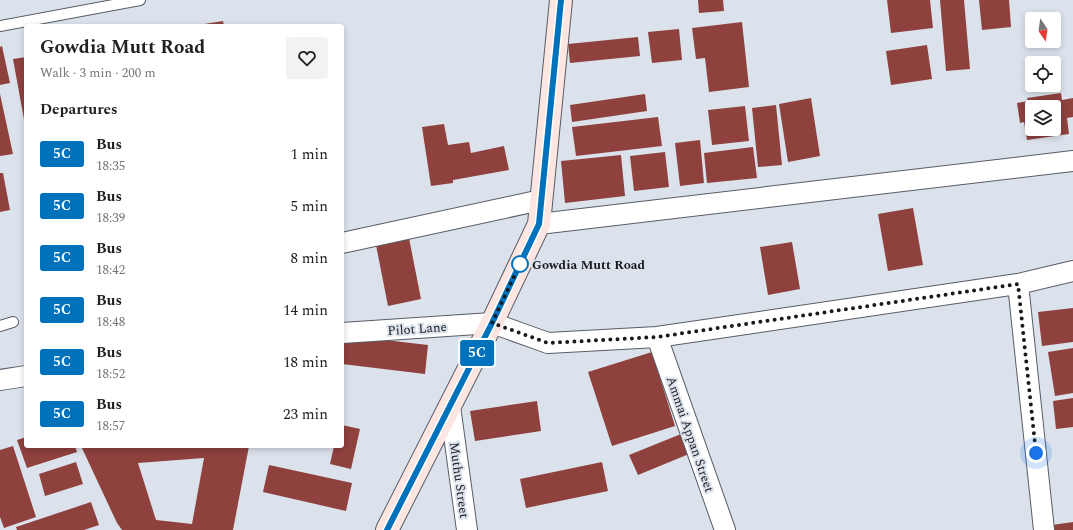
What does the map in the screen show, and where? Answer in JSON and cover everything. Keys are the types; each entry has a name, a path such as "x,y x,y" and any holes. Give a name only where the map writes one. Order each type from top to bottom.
{"main road":[{"path":"387,530 492,323 539,224 561,0"}],"street":[{"path":"539,224 1073,161"},
{"path":"344,243 541,200"},
{"path":"492,323 548,343 657,337 1018,284 1073,271"},
{"path":"1018,284 1044,530"},
{"name":"Pilot Lane","path":"344,333 492,323"},
{"name":"Ammai Appan Street","path":"657,337 724,530"},
{"path":"0,380 24,376"},
{"name":"Muthu Street","path":"450,406 467,530"}],"lane":[{"path":"0,26 140,0"},
{"path":"0,326 13,322"}],"building":[{"path":"698,0 723,0 724,11 699,13"},
{"path":"887,0 930,0 933,28 891,33"},
{"path":"940,0 964,0 970,69 946,71"},
{"path":"979,0 1009,0 1011,27 982,30"},
{"path":"223,21 224,24 204,24"},
{"path":"742,22 749,87 709,92 705,58 696,59 692,28"},
{"path":"679,29 682,60 652,63 648,32"},
{"path":"638,37 640,56 570,63 568,44"},
{"path":"927,45 932,79 891,85 886,51"},
{"path":"2,46 10,83 0,85 0,47"},
{"path":"24,57 24,120 13,59"},
{"path":"1061,93 1062,100 1073,98 1073,117 1067,118 1069,134 1061,135 1061,100 1028,100 1027,98"},
{"path":"0,94 13,154 0,156"},
{"path":"645,94 647,111 572,122 570,105"},
{"path":"811,98 820,156 788,162 779,104"},
{"path":"1025,102 1025,128 1024,122 1020,123 1017,103"},
{"path":"776,105 782,165 758,167 752,108"},
{"path":"745,106 749,141 712,145 708,110"},
{"path":"658,117 662,146 576,156 572,127"},
{"path":"444,124 448,145 469,142 471,153 504,146 509,170 453,180 453,183 431,186 422,127"},
{"path":"1026,136 1055,136 1027,140"},
{"path":"700,140 704,183 680,186 675,143"},
{"path":"753,147 757,178 707,183 704,153"},
{"path":"665,152 669,187 634,191 630,156"},
{"path":"621,155 625,196 565,203 561,161"},
{"path":"0,173 3,173 10,210 0,212"},
{"path":"913,208 923,265 888,271 878,214"},
{"path":"409,238 421,299 388,306 376,245"},
{"path":"792,242 800,289 768,295 760,247"},
{"path":"1073,308 1073,342 1042,346 1038,312"},
{"path":"344,335 428,345 425,374 344,364"},
{"path":"1073,348 1073,393 1055,396 1048,352"},
{"path":"652,352 675,426 612,446 588,372"},
{"path":"1073,398 1073,427 1056,429 1053,401"},
{"path":"537,401 541,431 475,441 470,411"},
{"path":"344,425 360,429 351,469 330,464 334,448 344,448"},
{"path":"681,434 689,454 638,475 629,455"},
{"path":"24,438 24,448 76,448 77,452 27,468 17,440"},
{"path":"13,446 36,517 4,528 0,517 0,450"},
{"path":"82,448 249,448 233,530 122,530 117,523","holes":["204,458 192,524 156,520 138,463"]},
{"path":"76,462 83,484 45,496 39,474"},
{"path":"602,462 608,491 526,508 520,479"},
{"path":"269,465 352,483 346,511 263,492"},
{"path":"91,502 99,525 84,530 17,530 16,527"},
{"path":"1073,522 1073,530 1052,530 1052,525"}],"bus line":[{"name":"5C","path":"387,530 492,323 539,224 561,0"}],"place":[{"name":"Gowdia Mutt Road","path":"520,264"}],"route":[{"path":"520,264 492,323 548,343 657,337 1018,284 1036,453"}]}
